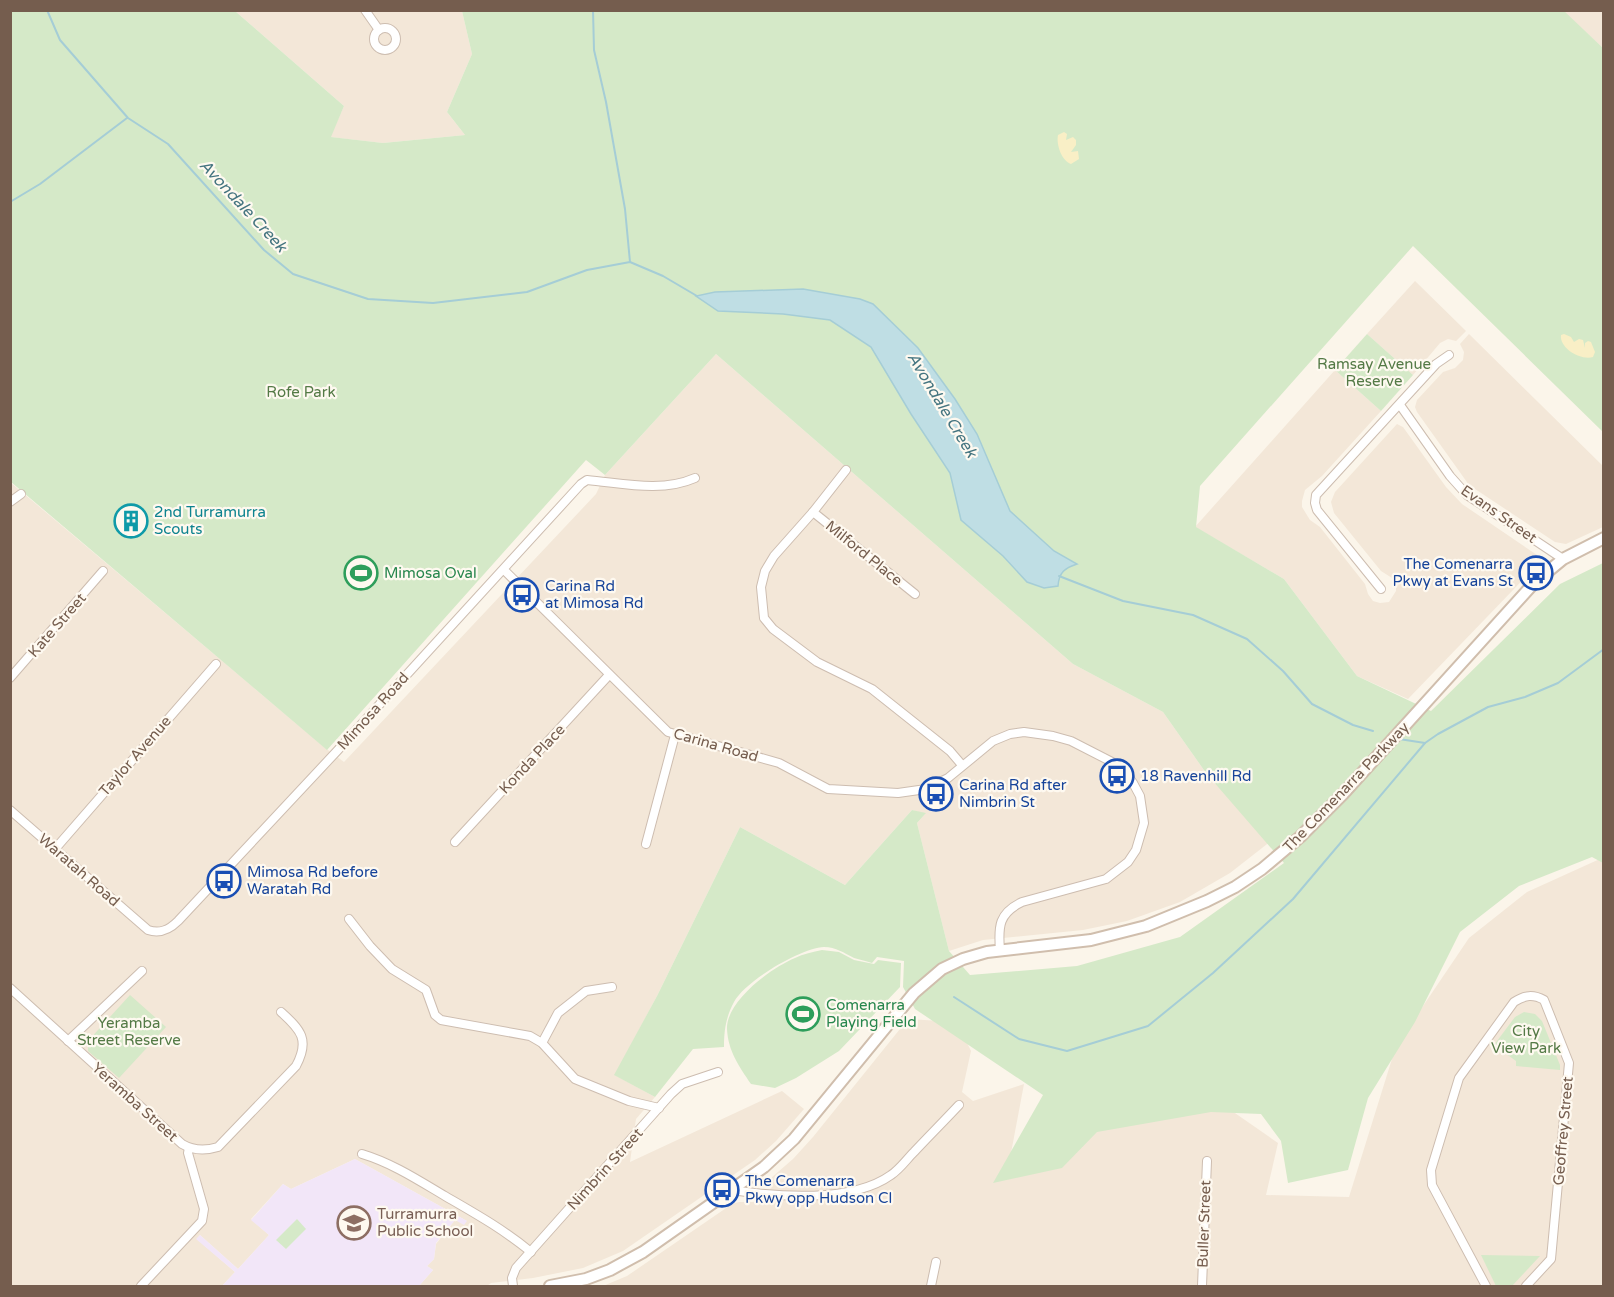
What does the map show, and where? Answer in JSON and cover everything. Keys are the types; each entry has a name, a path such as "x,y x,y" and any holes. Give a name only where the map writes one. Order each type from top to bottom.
{"main road":[{"name":"The Comenarra Parkway","path":"550,1287 586,1279 610,1270 643,1252 764,1167 794,1139 921,986 936,973 975,955 1091,940 1146,926 1207,902 1262,869 1300,837 1343,794 1520,597 1563,559 1604,538"}],"street":[{"path":"365,10 379,30"},
{"path":"1381,589 1317,510 1316,495 1436,364 1449,355"},
{"name":"Evans Street","path":"1400,405 1450,476 1467,495 1563,559"},
{"path":"846,470 774,556 765,571 761,587 764,618 773,629 817,662 872,689 950,751 962,765 1000,737 1024,732 1053,736 1089,749 1124,771 1134,783 1143,809 1144,823 1141,837 1128,862 1106,879 1014,906 1003,917 999,926 1000,950"},
{"name":"Mimosa Road","path":"148,930 160,932 172,927 178,921 581,484 587,480 667,486 681,484 695,478"},
{"path":"10,502 21,494"},
{"name":"Milford Place","path":"813,512 915,594"},
{"name":"Carina Road","path":"504,570 661,727 675,735 779,763 828,789 860,792 914,792 939,784 962,765"},
{"name":"Kate Street","path":"10,678 104,571"},
{"name":"Taylor Avenue","path":"55,849 216,664"},
{"name":"Konda Place","path":"455,842 609,675"},
{"path":"646,844 675,735"},
{"name":"Waratah Road","path":"10,810 148,930"},
{"path":"349,919 392,969 426,990 435,1015 441,1020 530,1036 542,1043 575,1079 629,1101 659,1108"},
{"path":"68,1041 142,971"},
{"path":"542,1043 558,1013 586,991 612,987"},
{"name":"Yeramba Street","path":"10,988 189,1148 201,1150 218,1147 296,1066 302,1055 301,1034 281,1012"},
{"name":"Geoffrey Street","path":"1485,1287 1432,1185 1431,1170 1462,1071 1514,1002 1531,995 1544,1000 1569,1063 1551,1259 1526,1287"},
{"name":"Nimbrin Street","path":"513,1287 513,1273 671,1094 682,1084 718,1072"},
{"path":"732,1190 758,1194 827,1195 860,1190 878,1184 893,1174 959,1105"},
{"path":"141,1287 202,1221 204,1209 188,1153 189,1148"},
{"path":"362,1154 386,1161 506,1231 531,1252"},
{"name":"Buller Street","path":"1202,1287 1206,1161"},
{"path":"931,1287 936,1262"}],"shaded area":[{"path":"235,11 462,11 472,54 447,112 465,135 383,143 330,137 344,106"},
{"path":"1563,11 1603,11 1603,48"},
{"path":"1415,281 1466,331 1456,341 1448,339 1440,343 1413,375 1367,334"},
{"path":"1469,334 1603,466 1603,527 1566,544 1555,542 1469,485 1417,412 1415,407 1417,400 1443,372 1455,368 1463,360 1464,352 1460,344"},
{"path":"716,354 1073,664 1163,712 1206,773 1271,841 1230,873 1180,902 1127,921 1083,930 983,940 949,951 917,823 925,814 912,810 845,885 740,827 657,996 615,1075 655,1097 636,1119 630,1162 782,1091 804,1109 776,1141 755,1160 623,1251 583,1268 533,1278 491,1283 487,1286 419,1286 433,1270 427,1266 434,1259 436,1244 455,1220 467,1221 355,1159 291,1189 283,1184 251,1219 269,1235 238,1269 200,1235 197,1239 235,1272 222,1286 11,1286 10,482 344,762 596,494 605,475"},
{"path":"1335,370 1381,411 1322,476 1305,490 1302,507 1310,520 1320,527 1365,584 1373,601 1389,602 1396,591 1396,583 1381,571 1334,513 1331,502 1335,492 1397,424 1403,427 1446,487 1462,504 1540,557 1539,563 1408,699 1357,676 1284,579 1195,527"},
{"path":"1602,858 1603,1286 603,1286 627,1276 732,1204 763,1202 773,1184 771,1178 813,1137 908,1019 957,1022 971,1051 962,1092 973,1101 1024,1084 1011,1153 1134,1043 1278,1143 1266,1195 1349,1197 1396,1046 1469,938 1527,892"},
{"name":"Turramurra Public School","path":"355,1159 467,1221 464,1225 455,1220 436,1243 434,1259 427,1266 433,1270 419,1286 222,1286 235,1272 196,1239 200,1235 238,1269 269,1235 251,1220 283,1184 291,1189"}],"green space":[{"name":"Rofe Park","path":"1563,10 1603,48 1603,432 1413,246 1200,486 1196,527 1284,579 1357,676 1431,711 1560,584 1603,563 1603,863 1592,857 1519,886 1460,932 1415,1022 1368,1098 1348,1170 1288,1183 1281,1141 1261,1114 1211,1112 1097,1132 1062,1168 993,1183 1043,1095 915,1009 903,987 904,961 877,957 872,963 828,947 814,949 788,959 749,985 731,1008 724,1035 724,1047 693,1049 655,1097 614,1075 657,996 740,827 845,885 912,810 926,813 917,823 949,951 970,975 1077,966 1180,937 1284,863 1206,773 1163,712 1073,664 716,354 605,475 586,460 327,750 11,482 11,11 235,11 344,106 331,137 383,143 465,135 447,112 472,54 462,11"},
{"name":"Ramsay Avenue Reserve","path":"1367,334 1413,375 1381,411 1335,370"},
{"name":"Comenarra Playing Field","path":"822,950 839,952 854,960 874,964 878,960 901,963 900,987 839,1051 796,1078 775,1088 751,1084 729,1044 727,1029 734,1008 752,987 774,969 808,953"},
{"name":"Yeramba Street Reserve","path":"130,995 166,1027 119,1078 88,1051 88,1041"},
{"name":"City View Park","path":"1524,1012 1535,1014 1542,1021 1560,1070 1516,1066 1516,1061 1494,1045 1515,1017"},
{"path":"297,1219 306,1229 286,1249 276,1240"},
{"path":"1481,1255 1540,1256 1512,1286 1496,1286"}],"sand":[{"path":"1064,132 1067,134 1066,140 1073,137 1076,140 1076,145 1071,152 1078,151 1079,159 1071,164 1062,156 1059,148 1058,135"},
{"path":"1561,335 1571,337 1574,342 1579,339 1583,340 1585,348 1585,343 1591,342 1595,352 1593,357 1583,357 1567,349 1561,340"}],"water":[{"path":"803,289 860,299 873,304 918,348 977,434 1010,511 1054,551 1077,564 1063,571 1058,586 1044,588 1027,582 1003,556 961,520 950,473 871,347 830,320 783,314 718,311 696,296 715,292"}],"waterway":[{"name":"Avondale Creek","path":"47,10 60,40 128,118 168,144 264,250 293,274 368,299 433,303 527,292 587,270 630,262 663,276 697,296"},
{"path":"593,10 594,50 606,102 625,209 630,262"},
{"path":"10,202 40,184 127,118"},
{"name":"Avondale Creek","path":"1059,576 1123,601 1193,615 1247,639 1283,671 1312,704 1353,725 1373,731"},
{"name":"Avondale Creek","path":"1399,739 1425,743 1488,707 1525,697 1558,683 1604,649"},
{"path":"954,997 1019,1039 1067,1051 1148,1026 1213,973 1293,899 1425,743"}],"place":[{"name":"2nd Turramurra Scouts","path":"131,521"},
{"name":"Mimosa Oval","path":"361,573"},
{"name":"The Comenarra Pkwy at Evans St","path":"1536,573"},
{"name":"Carina Rd at Mimosa Rd","path":"522,595"},
{"name":"18 Ravenhill Rd","path":"1117,776"},
{"name":"Carina Rd after Nimbrin St","path":"936,794"},
{"name":"Mimosa Rd before Waratah Rd","path":"224,881"},
{"name":"Comenarra Playing Field","path":"803,1014"},
{"name":"The Comenarra Pkwy opp Hudson Cl","path":"722,1190"},
{"name":"Turramurra Public School","path":"354,1223"}]}
